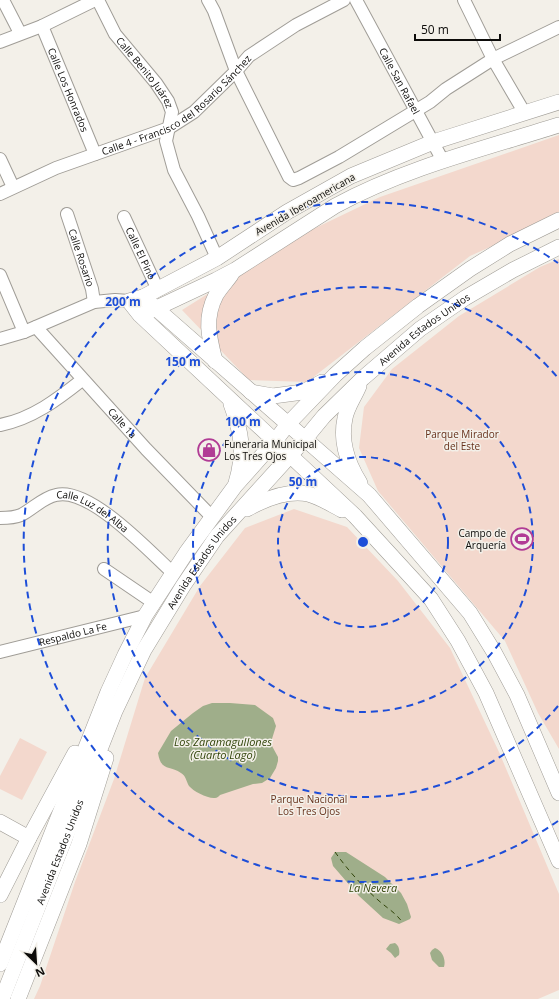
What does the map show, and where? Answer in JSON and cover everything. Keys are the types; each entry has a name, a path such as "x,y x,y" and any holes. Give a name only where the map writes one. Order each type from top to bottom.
{"street":[{"path":"3,0 20,33"},
{"path":"0,42 20,33 42,26 95,0"},
{"name":"Calle Benito Juárez","path":"98,0 115,34 156,83 168,101 172,112 166,141 174,170 198,216 217,258"},
{"path":"208,0 214,11 236,71 289,177 293,180 338,157 430,102 446,89 493,59 559,27"},
{"name":"Calle 4 - Francisco del Rosario Sánchez","path":"0,194 56,168 169,128 194,112 236,71 249,56 290,29 344,0"},
{"name":"Calle San Rafael","path":"356,0 443,161"},
{"path":"464,0 493,59 524,112"},
{"name":"Calle Los Honrados","path":"42,26 95,154"},
{"name":"Avenida Iberoamericana","path":"136,299 158,290 217,258 287,212 351,176 433,142 559,102"},
{"name":"Avenida Iberoamericana","path":"140,315 156,309 234,270 316,217 346,200 406,174 559,125"},
{"path":"0,159 13,187"},
{"name":"Calle Rosario","path":"67,214 92,288 94,302"},
{"name":"Calle El Pino","path":"124,217 158,290"},
{"name":"Avenida Estados Unidos","path":"0,964 22,928 25,902 108,692 125,656 145,616 173,573 235,486 288,424 335,375 365,348 418,306 470,269 510,244 559,220"},
{"name":"Avenida Estados Unidos","path":"2,999 22,928 126,685 144,650 183,586 217,536 324,416 363,378 420,330 465,298 513,270 559,247"},
{"path":"215,361 209,339 208,317 216,295 234,270"},
{"path":"0,275 24,332"},
{"path":"136,299 140,315 230,401 355,516 431,599 458,641 486,693 555,843 559,861"},
{"path":"0,339 24,332 94,302 136,299 156,309 369,496 470,613 494,652 514,690 559,793"},
{"name":"Calle 1a","path":"36,327 82,380 212,517"},
{"path":"250,392 273,396 303,392 335,375"},
{"path":"363,378 345,417 344,445 352,470 369,496"},
{"path":"0,425 13,423 54,403 82,380"},
{"path":"230,401 239,425 242,449 240,470 235,486"},
{"path":"237,514 265,499 293,493 309,495 355,516"},
{"name":"Calle Luz del Alba","path":"0,518 11,518 21,515 56,494 67,494 94,505 119,523 173,573"},
{"path":"104,569 154,603"},
{"name":"Respaldo La Fe","path":"0,652 145,616"},
{"path":"18,999 79,844 115,728 126,685"},
{"path":"0,895 108,692"},
{"path":"544,756 559,776"},
{"path":"0,822 29,838"},
{"path":"25,902 29,838"}],"green space":[{"path":"559,135 559,216 470,256 307,382 249,380 182,310 307,232 380,197"},
{"name":"Parque Mirador del Este","path":"559,259 559,749 538,713 505,641 378,491 359,448 364,407 392,369 459,316 540,267"},
{"name":"Parque Nacional Los Tres Ojos","path":"294,509 347,527 398,581 450,648 499,752 559,894 559,990 538,999 34,999 40,986 75,882 114,779 145,678 200,586 245,528"},
{"path":"20,738 47,752 22,800 0,789 0,776"}],"water":[{"name":"Los Zaramagullones (Cuarto Lago)","path":"212,703 255,705 273,718 276,726 271,742 278,757 276,768 270,778 262,783 253,784 215,798 205,796 191,788 183,774 164,766 161,763 158,753 171,731 203,706"},
{"name":"La Nevera","path":"335,852 346,852 385,877 401,893 407,904 411,917 410,919 399,924 383,918 359,896 333,866 331,858"},
{"path":"395,943 398,947 399,955 395,958 386,949 390,944"},
{"path":"435,948 440,951 443,956 445,962 444,967 439,967 432,960 430,953"}],"ferry route":[{"path":"335,852 361,883 403,923"}],"place":[{"name":"Funeraria Municipal Los Tres Ojos","path":"209,450"},
{"name":"Campo de Arquería","path":"522,539"}]}
